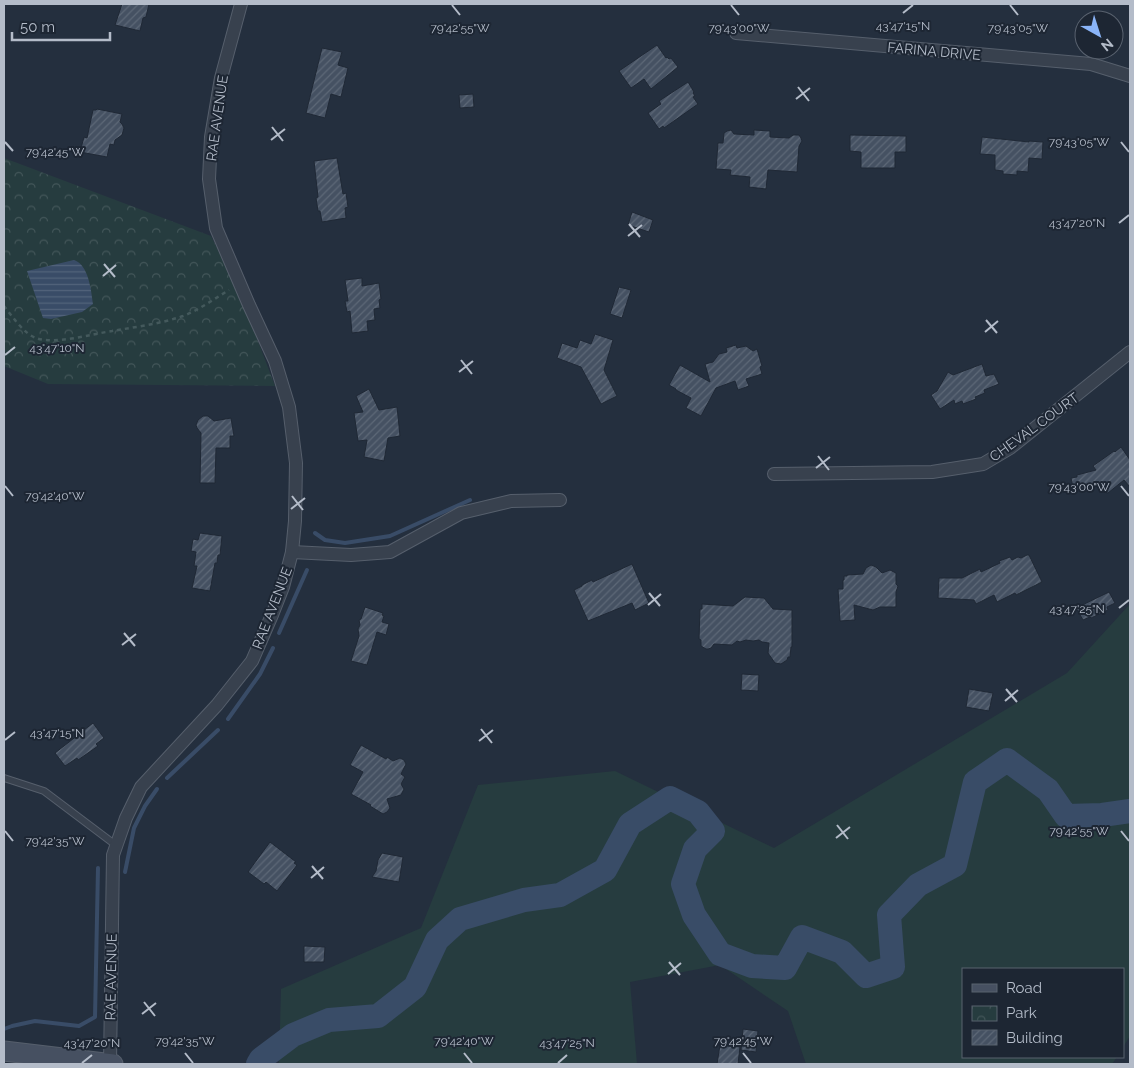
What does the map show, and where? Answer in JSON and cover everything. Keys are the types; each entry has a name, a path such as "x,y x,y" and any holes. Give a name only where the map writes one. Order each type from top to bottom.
{"main road":[{"path":"10,1051 112,1064"}],"street":[{"name":"RAE AVENUE","path":"112,1064 113,855 126,818 141,787 217,705 252,661 283,587 292,552 295,521 296,463 289,407 275,361 216,228 209,179 211,137 221,78 241,4"},
{"name":"FARINA DRIVE","path":"736,34 1091,64 1130,76"},
{"name":"CHEVAL COURT","path":"774,474 932,472 983,464 1010,448 1130,352"},
{"path":"292,552 351,555 390,552 462,513 511,501 560,500"}],"lane":[{"path":"4,778 44,791 117,846"}],"path":[{"path":"4,306 27,333 40,339 61,340 161,322 183,316 240,284"}],"green space":[{"path":"4,158 211,236 240,294 275,386 48,384 4,366"},
{"path":"1130,604 1130,1036 1124,1045 1124,968 962,968 962,1058 1116,1058 1112,1064 806,1064 788,1011 720,965 630,982 637,1064 279,1064 281,989 421,928 478,785 615,771 774,848 1067,673"}],"water":[{"path":"74,260 83,267 86,273 93,304 82,312 51,319 43,318 27,271"}],"building":[{"path":"122,4 149,4 140,31 115,25"},
{"path":"657,45 666,58 671,58 678,67 651,89 644,79 631,88 619,71"},
{"path":"322,48 342,52 338,65 348,68 341,97 331,94 325,118 306,113"},
{"path":"688,82 694,92 695,96 693,97 698,104 664,128 663,126 659,129 648,113 661,104 659,101"},
{"path":"473,94 474,107 460,108 459,95"},
{"path":"97,109 122,114 120,122 124,128 122,135 115,140 114,145 110,144 107,157 80,152 84,137 87,138 93,110"},
{"path":"731,130 734,134 754,135 754,130 770,131 770,137 789,138 793,135 799,135 802,141 799,146 797,172 768,170 766,189 749,187 750,177 730,175 731,170 716,169 718,143 723,143 724,133"},
{"path":"850,135 906,136 906,152 895,152 895,168 861,168 861,152 850,151"},
{"path":"982,137 1043,142 1042,159 1029,158 1028,172 1017,171 1017,175 1003,174 1003,171 995,170 995,155 980,154"},
{"path":"337,158 343,194 346,193 348,207 345,208 346,218 322,222 316,198 318,197 314,161"},
{"path":"632,212 653,220 649,232 628,225"},
{"path":"362,278 362,286 379,283 380,308 374,309 375,320 367,321 368,331 352,333 350,311 347,312 345,301 348,301 345,280"},
{"path":"619,287 631,290 622,318 610,314"},
{"path":"595,334 613,340 604,370 617,396 601,404 581,367 557,358 562,343 577,348 580,340 591,344"},
{"path":"736,345 737,348 746,346 753,351 757,349 762,366 760,367 762,374 746,379 749,386 738,390 735,381 716,388 701,416 686,408 691,398 669,385 680,365 710,382 705,364 713,362 719,354 727,352 726,348"},
{"path":"982,364 986,376 994,374 999,384 984,390 985,393 975,397 976,399 963,404 962,401 955,404 954,400 940,409 931,395 937,391 948,372 953,375"},
{"path":"369,389 379,410 397,407 400,436 388,438 384,461 364,457 367,440 358,441 354,413 363,412 356,396"},
{"path":"203,416 208,416 214,421 231,418 234,436 230,436 230,448 216,448 215,483 200,483 201,433 196,425"},
{"path":"1121,447 1130,460 1130,487 1124,480 1108,493 1101,492 1097,486 1074,492 1071,478 1096,470 1093,466"},
{"path":"200,533 222,536 220,555 218,555 217,563 215,563 210,591 192,588 197,566 194,566 196,552 191,551 193,539 198,540"},
{"path":"1029,555 1042,582 1016,595 1015,593 997,602 994,595 976,604 974,600 938,598 939,578 962,578 980,569 981,572 1000,563 999,561 1010,557 1012,560"},
{"path":"632,564 649,603 635,610 632,603 588,621 574,590 592,580 593,582"},
{"path":"871,565 882,573 890,570 896,573 896,584 898,586 896,607 880,607 873,610 854,605 855,620 840,621 838,589 843,589 844,576 863,574 866,568"},
{"path":"1109,592 1115,603 1107,607 1108,610 1083,620 1076,608"},
{"path":"745,597 764,598 773,609 792,610 792,647 790,657 781,664 775,663 768,653 769,643 759,640 737,641 732,645 714,644 708,649 701,646 701,640 699,639 700,609 702,609 702,604 733,606"},
{"path":"365,607 383,613 382,622 389,624 386,635 377,632 367,665 351,661 359,636 359,620"},
{"path":"742,674 759,675 758,691 741,690"},
{"path":"969,689 993,693 989,711 966,707"},
{"path":"93,723 104,738 96,744 98,746 78,760 77,758 65,766 55,753 78,735 79,730 84,730"},
{"path":"361,745 386,759 387,757 393,761 400,758 406,764 401,774 405,777 401,784 404,789 401,795 387,799 390,808 383,814 351,794 363,772 350,765"},
{"path":"270,842 296,862 294,863 297,865 277,891 248,872"},
{"path":"382,853 403,857 399,882 372,877"},
{"path":"304,946 325,947 324,962 304,962"},
{"path":"743,1029 758,1031 756,1052 741,1050"},
{"path":"720,1045 740,1047 738,1064 717,1064"}],"waterway":[{"path":"315,533 325,540 345,543 390,536 470,500"},
{"path":"279,633 307,570"},
{"path":"228,719 260,674 273,648"},
{"path":"167,778 218,730"},
{"path":"258,1064 261,1059 293,1035 329,1020 378,1016 415,987 437,940 460,919 524,900 560,895 605,870 630,824 670,798 698,812 713,831 695,849 683,884 694,915 720,954 752,966 785,968 802,937 842,952 866,976 893,967 889,915 918,885 955,865 975,782 1007,760 1048,790 1066,816 1102,815 1130,811"},
{"path":"125,872 134,828 145,806 157,789"},
{"path":"4,1029 35,1021 79,1026 95,1017 98,868"}]}
